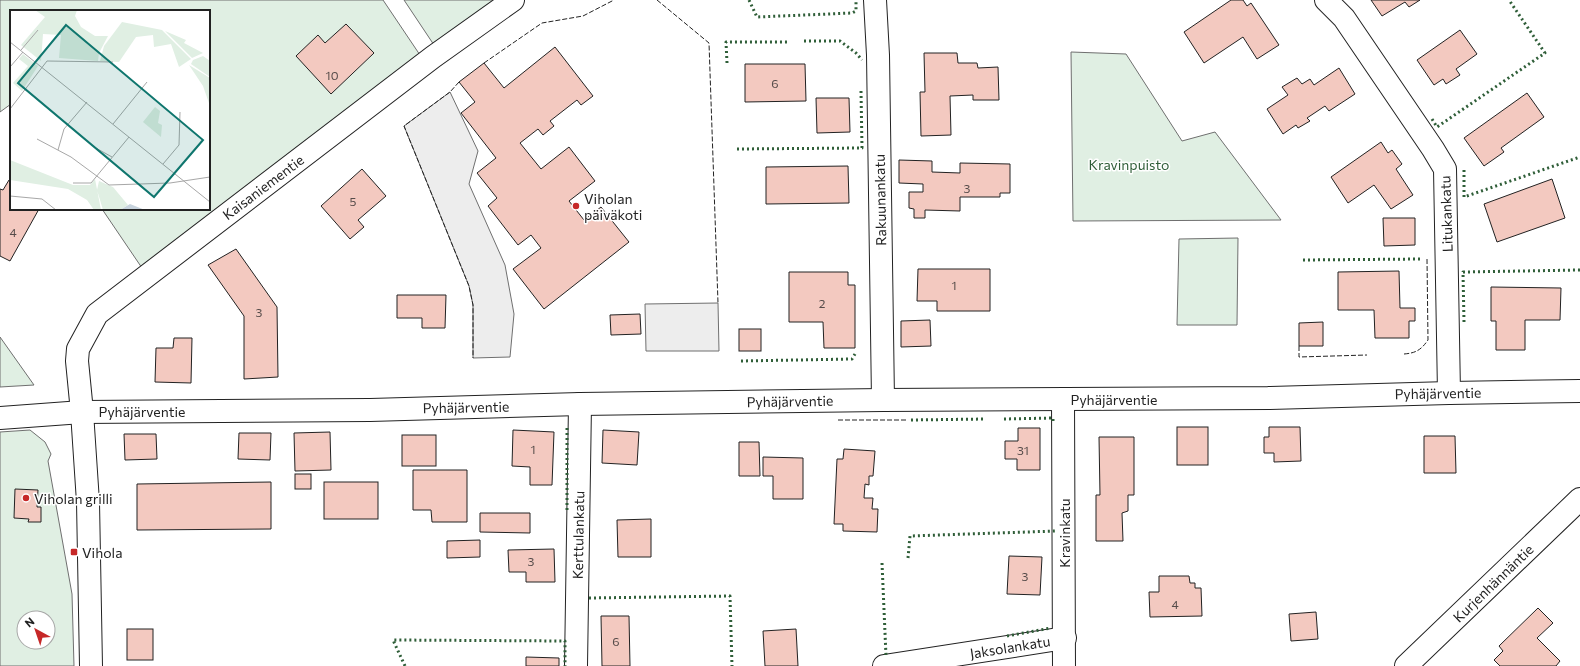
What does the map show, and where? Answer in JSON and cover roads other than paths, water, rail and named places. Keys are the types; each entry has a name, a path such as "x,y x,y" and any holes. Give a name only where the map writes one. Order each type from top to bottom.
{"street":[{"name":"Kaisaniementie","path":"91,666 88,502 77,361 78,349 97,314 433,58 513,0"},
{"name":"Rakuunankatu","path":"875,0 878,55 883,400"},
{"name":"Litukankatu","path":"1326,0 1344,18 1433,149 1444,169 1449,392"},
{"name":"Pyhäjärventie","path":"0,418 82,412 370,410 580,404 883,400 1268,398 1449,392 1580,392"},
{"name":"Kravinkatu","path":"1063,399 1064,666"},
{"name":"Kerttulankatu","path":"576,666 580,404"},
{"name":"Kurjenhännäntie","path":"1406,666 1580,499"},
{"name":"Jaksolankatu","path":"884,666 1065,638"}],"place":[{"name":"Viholan päiväkoti","path":"576,206"},
{"name":"Viholan grilli","path":"26,498"},
{"name":"Vihola","path":"74,552"}],"park label":[{"name":"Kravinpuisto","path":"1129,164"}]}
